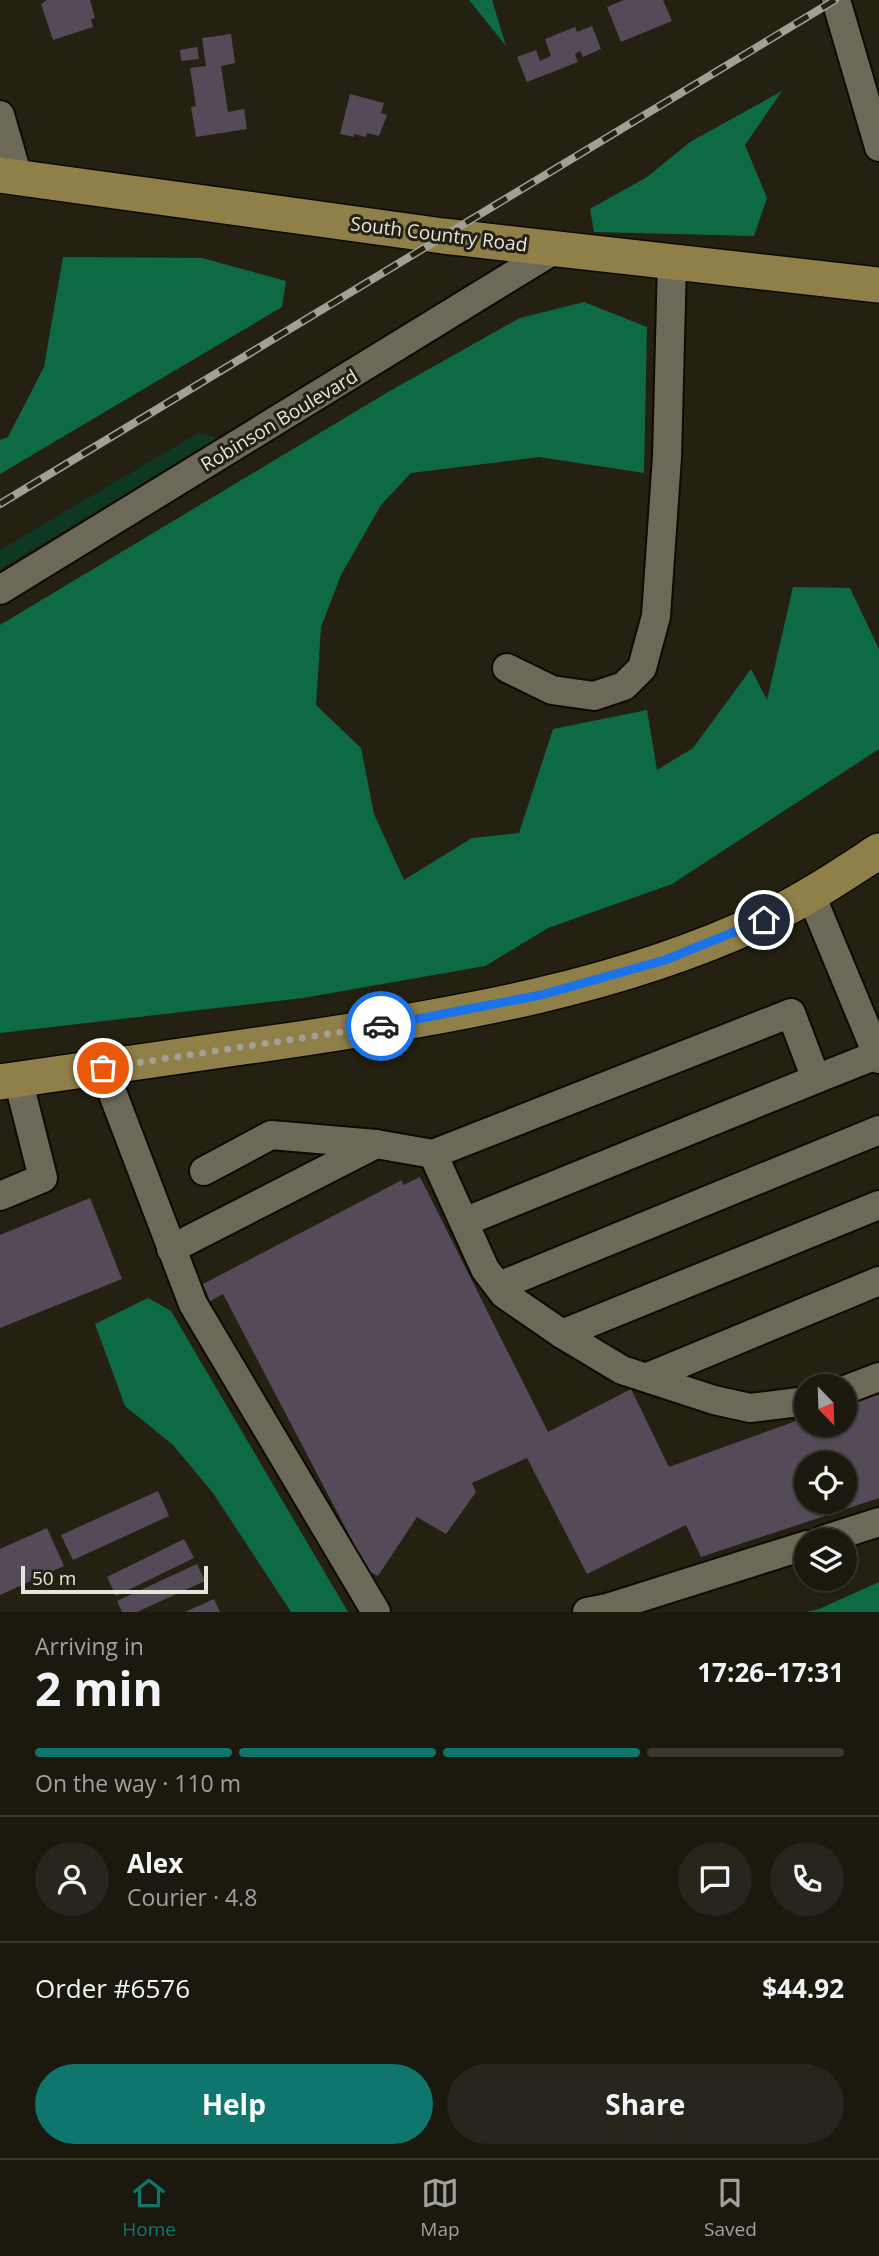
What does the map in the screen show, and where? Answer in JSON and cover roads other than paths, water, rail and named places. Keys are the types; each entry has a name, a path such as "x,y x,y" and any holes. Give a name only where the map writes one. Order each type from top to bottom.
{"main road":[{"name":"South Country Road","path":"9,176 443,236 879,285"},
{"path":"9,1080 374,1027 541,995 665,960 764,920 811,895 879,851"}],"street":[{"path":"835,0 879,147"},
{"path":"0,116 9,176"},
{"name":"Robinson Boulevard","path":"0,590 557,248"},
{"path":"507,668 552,690 594,696 624,686 642,668 657,603 667,457 672,263"},
{"path":"464,1222 878,1056 811,895"},
{"path":"204,1171 271,1135 376,1144 433,1154 791,1013 816,1079"},
{"path":"103,1068 193,1304 376,1612"},
{"path":"0,1196 43,1178 9,1080"},
{"path":"499,1286 879,1129"},
{"path":"171,1250 376,1144"},
{"path":"433,1154 485,1269 504,1294 562,1334 622,1370 714,1399 750,1408 794,1403"},
{"path":"562,1334 879,1205"},
{"path":"648,1377 879,1281"},
{"path":"858,1385 879,1377"},
{"path":"857,1529 879,1522"},
{"path":"587,1612 794,1549"}],"railway":[{"path":"0,504 835,0"}]}
